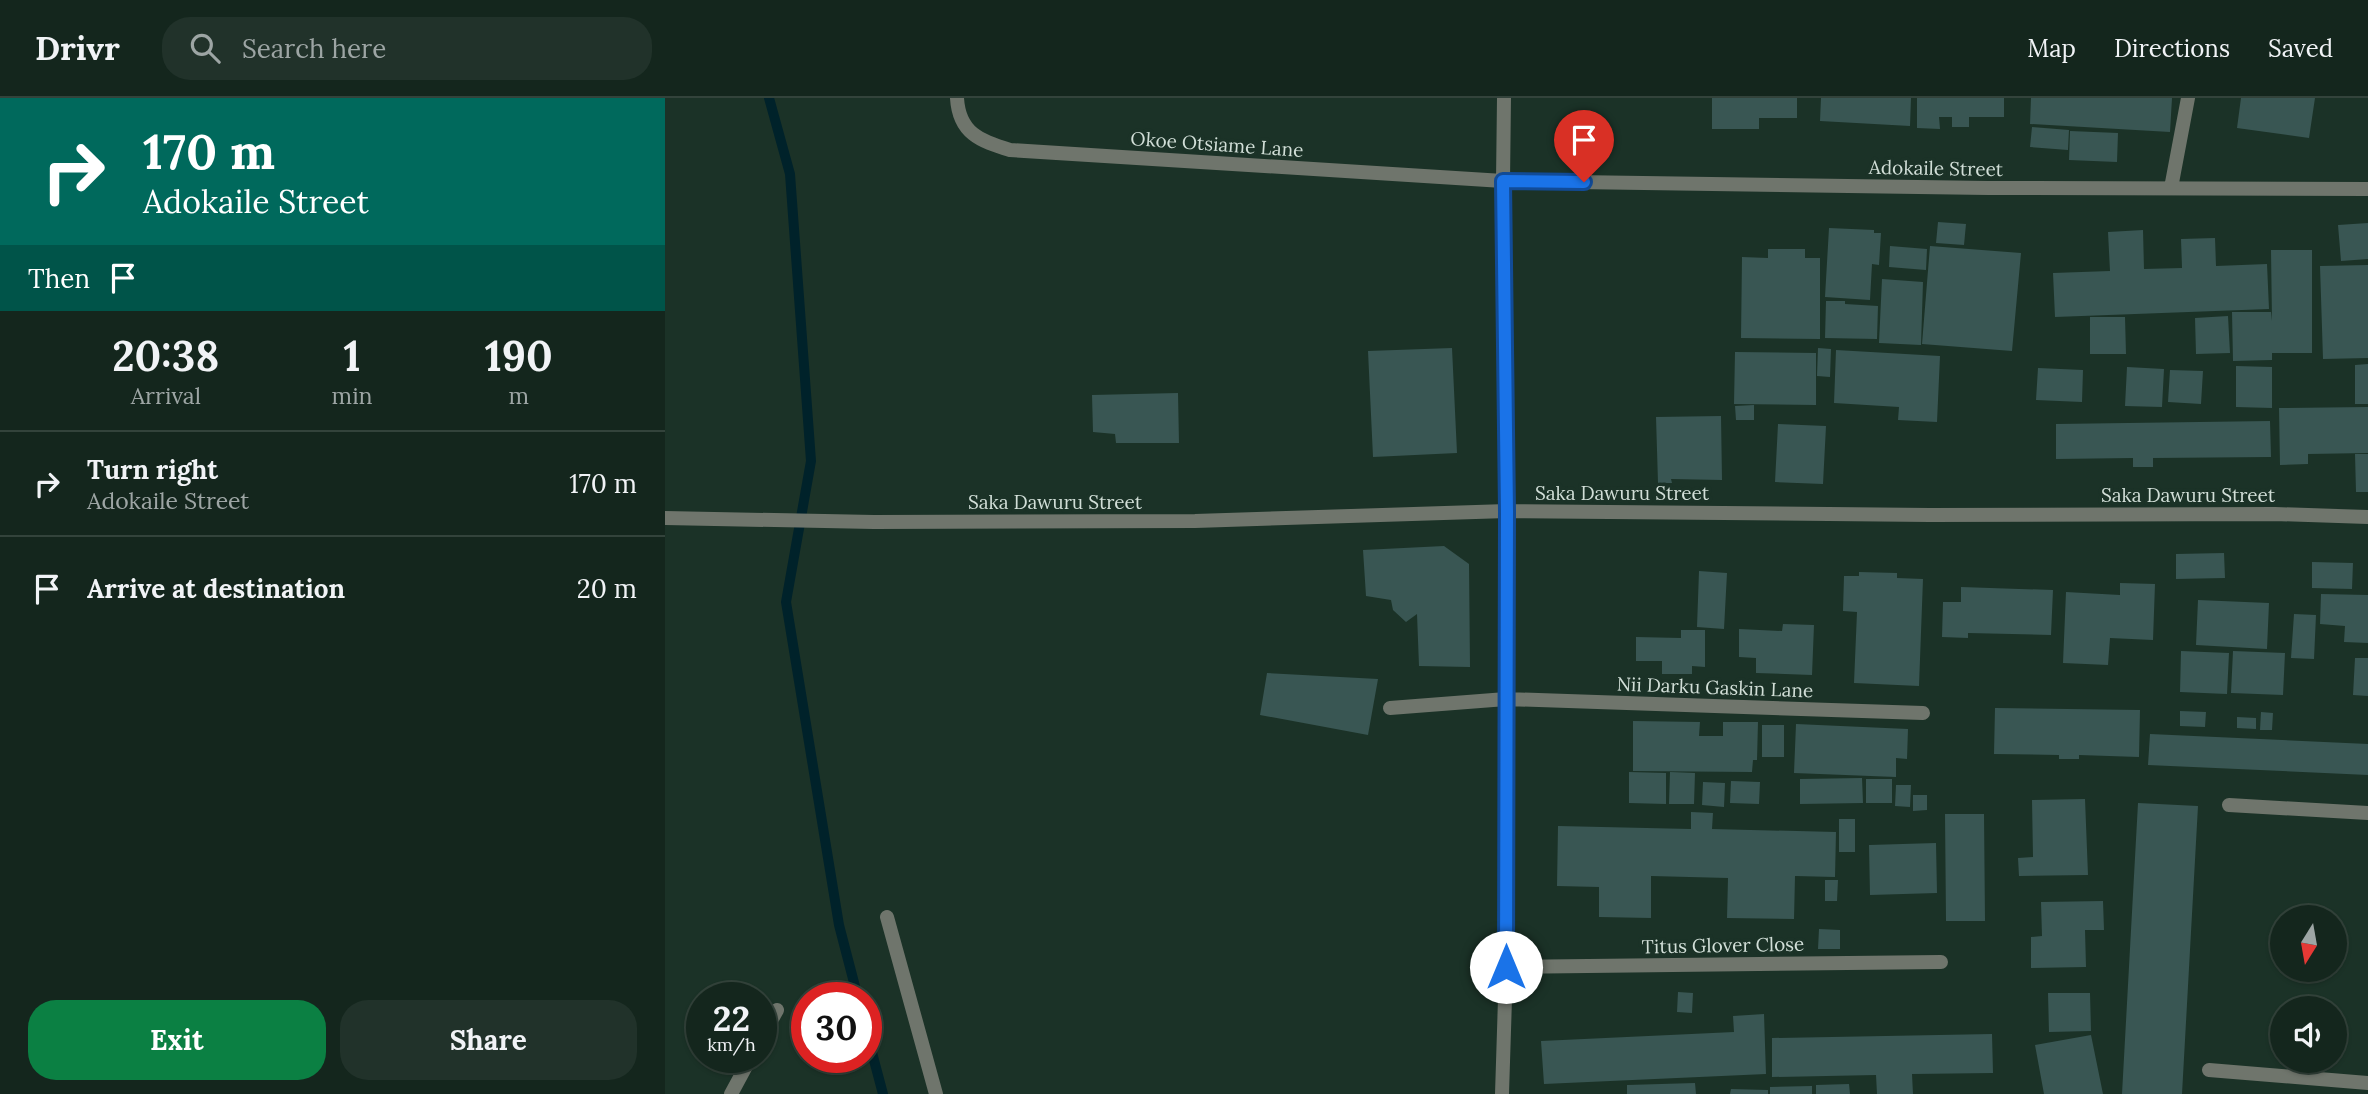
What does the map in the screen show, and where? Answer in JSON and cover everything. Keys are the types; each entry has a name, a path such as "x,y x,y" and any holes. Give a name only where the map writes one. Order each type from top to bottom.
{"street":[{"name":"Okoe Otsiame Lane","path":"957,98 964,127 986,143 1010,150 1503,181"},
{"path":"1502,1094 1506,967 1507,511 1504,98"},
{"path":"2171,188 2188,98"},
{"name":"Adokaile Street","path":"1503,181 1988,188 2368,188"},
{"name":"Saka Dawuru Street","path":"665,518 874,522 1195,521 1507,511 1930,515 2275,514 2368,517"},
{"name":"Nii Darku Gaskin Lane","path":"1390,708 1506,699 1923,713"},
{"path":"2229,804 2368,813"},
{"path":"887,916 936,1094"},
{"name":"Titus Glover Close","path":"1506,967 1941,962"},
{"path":"2209,1070 2368,1083"},
{"path":"731,1094 742,1073"}],"building":[{"path":"1712,98 1797,98 1797,118 1759,118 1759,129 1712,129"},
{"path":"1821,98 1911,98 1910,126 1820,121"},
{"path":"1917,98 2004,98 2004,117 1969,117 1969,127 1952,127 1952,117 1939,117 1940,129 1917,128"},
{"path":"2031,98 2172,98 2170,132 2030,124"},
{"path":"2241,98 2315,98 2309,138 2237,128"},
{"path":"2032,127 2069,130 2068,150 2030,147"},
{"path":"2070,131 2118,133 2117,162 2069,160"},
{"path":"1938,222 1966,224 1964,245 1936,243"},
{"path":"2368,223 2368,259 2341,261 2338,225"},
{"path":"1829,228 1874,230 1874,233 1881,233 1879,265 1872,264 1870,300 1825,297"},
{"path":"2143,230 2144,269 2182,268 2181,239 2215,238 2216,266 2267,264 2269,309 2055,317 2053,273 2110,271 2108,232"},
{"path":"1890,246 1927,249 1926,270 1889,267"},
{"path":"1930,246 2021,253 2012,351 1922,344"},
{"path":"1768,249 1805,249 1805,258 1820,258 1820,339 1741,338 1742,257 1768,258"},
{"path":"2271,250 2312,250 2312,353 2272,353 2272,360 2233,361 2232,312 2271,312 2272,321"},
{"path":"2368,265 2368,358 2323,359 2320,266"},
{"path":"1882,279 1923,282 1921,345 1879,343"},
{"path":"1826,301 1878,306 1877,339 1825,338"},
{"path":"2228,316 2230,353 2196,354 2195,318"},
{"path":"2090,317 2125,317 2126,354 2090,354"},
{"path":"1452,348 1457,453 1373,457 1368,351"},
{"path":"1818,348 1831,349 1830,377 1817,376"},
{"path":"1836,350 1940,356 1937,422 1898,420 1899,407 1834,403"},
{"path":"1735,352 1816,353 1816,405 1734,404"},
{"path":"2368,364 2368,404 2355,404 2355,365"},
{"path":"2236,366 2272,367 2272,408 2236,407"},
{"path":"2127,367 2164,369 2162,407 2125,406"},
{"path":"2038,368 2083,370 2082,402 2036,400"},
{"path":"2170,370 2203,371 2201,404 2168,402"},
{"path":"1178,393 1179,443 1116,443 1115,434 1093,432 1092,395"},
{"path":"1754,405 1754,420 1736,420 1735,406"},
{"path":"2368,407 2368,453 2308,454 2308,464 2280,465 2279,408"},
{"path":"1721,416 1722,480 1671,479 1672,483 1658,483 1656,417"},
{"path":"2270,421 2271,457 2153,458 2153,467 2133,467 2133,458 2056,459 2056,424"},
{"path":"1778,424 1826,426 1823,484 1775,482"},
{"path":"2355,454 2368,454 2368,492 2356,492"},
{"path":"1444,546 1469,564 1470,667 1419,666 1417,614 1406,622 1393,610 1391,600 1366,596 1363,550"},
{"path":"2224,553 2225,578 2176,579 2176,554"},
{"path":"2312,562 2353,563 2352,589 2312,588"},
{"path":"1699,571 1727,573 1724,629 1697,627"},
{"path":"1859,572 1897,573 1897,578 1923,579 1919,686 1854,683 1857,612 1843,611 1844,576 1859,576"},
{"path":"2120,583 2155,584 2153,640 2110,638 2108,665 2063,663 2066,592 2120,595"},
{"path":"1961,587 2053,590 2051,635 1968,633 1968,638 1942,637 1943,602 1961,602"},
{"path":"2321,594 2368,595 2368,643 2344,642 2345,626 2320,624"},
{"path":"2198,600 2269,603 2267,649 2196,645"},
{"path":"2294,614 2316,615 2314,659 2291,658"},
{"path":"1783,624 1814,625 1812,675 1756,673 1756,658 1739,657 1739,629 1782,631"},
{"path":"1681,630 1705,630 1705,667 1692,666 1692,674 1662,674 1662,661 1636,661 1636,637 1681,638"},
{"path":"2181,651 2229,653 2227,694 2180,692"},
{"path":"2233,651 2285,653 2283,695 2231,693"},
{"path":"2355,658 2368,658 2368,696 2353,695"},
{"path":"1267,673 1378,679 1368,735 1260,715"},
{"path":"1995,708 2140,710 2139,757 2079,755 2079,759 2059,759 2059,755 1994,754"},
{"path":"2180,711 2206,712 2205,727 2180,726"},
{"path":"2261,712 2273,713 2272,730 2260,730"},
{"path":"2237,717 2256,718 2256,729 2237,728"},
{"path":"1633,721 1700,722 1699,736 1723,736 1723,722 1758,722 1757,760 1753,760 1752,772 1633,771"},
{"path":"1796,724 1908,729 1907,759 1896,758 1896,777 1794,773"},
{"path":"1762,725 1784,725 1784,757 1762,757"},
{"path":"2150,734 2368,744 2368,775 2148,765"},
{"path":"1629,772 1666,773 1666,804 1629,803"},
{"path":"1670,772 1695,773 1694,804 1669,804"},
{"path":"1862,778 1863,803 1800,804 1800,779"},
{"path":"1866,779 1892,779 1892,803 1866,803"},
{"path":"1731,781 1760,782 1759,804 1730,803"},
{"path":"1703,782 1725,783 1724,807 1702,805"},
{"path":"1896,785 1911,785 1910,807 1895,806"},
{"path":"1913,795 1927,795 1927,810 1913,811"},
{"path":"2085,799 2088,875 2019,876 2018,858 2033,857 2032,800"},
{"path":"2138,803 2198,806 2182,1094 2122,1094"},
{"path":"1691,812 1713,813 1712,829 1836,832 1835,877 1795,876 1794,919 1727,918 1728,878 1651,876 1651,918 1599,917 1599,887 1557,886 1558,826 1691,829"},
{"path":"1945,814 1984,814 1985,921 1946,921"},
{"path":"1839,819 1855,819 1855,852 1839,852"},
{"path":"1936,843 1937,893 1870,895 1869,845"},
{"path":"1825,880 1838,880 1837,901 1825,901"},
{"path":"2103,901 2104,930 2085,930 2086,967 2031,968 2031,937 2042,936 2041,902"},
{"path":"1819,929 1840,930 1840,949 1818,949"},
{"path":"1678,992 1693,993 1692,1013 1677,1012"},
{"path":"2048,993 2090,993 2091,1031 2049,1032"},
{"path":"1764,1014 1766,1074 1544,1084 1541,1041 1734,1032 1733,1016"},
{"path":"1992,1034 1993,1073 1912,1074 1913,1094 1877,1094 1876,1075 1772,1077 1772,1038"},
{"path":"2091,1035 2103,1094 2044,1094 2035,1045"},
{"path":"1695,1083 1696,1094 1627,1094 1627,1085"},
{"path":"1849,1084 1850,1094 1816,1094 1816,1085"},
{"path":"1812,1086 1812,1094 1770,1094 1770,1087"},
{"path":"1731,1089 1768,1090 1768,1094 1730,1094"}],"waterway":[{"path":"769,98 790,174 811,461 786,602 839,925 854,982"},
{"path":"877,1073 883,1094"}],"route":[{"path":"1506,967 1507,511 1503,181 1584,182"}]}
